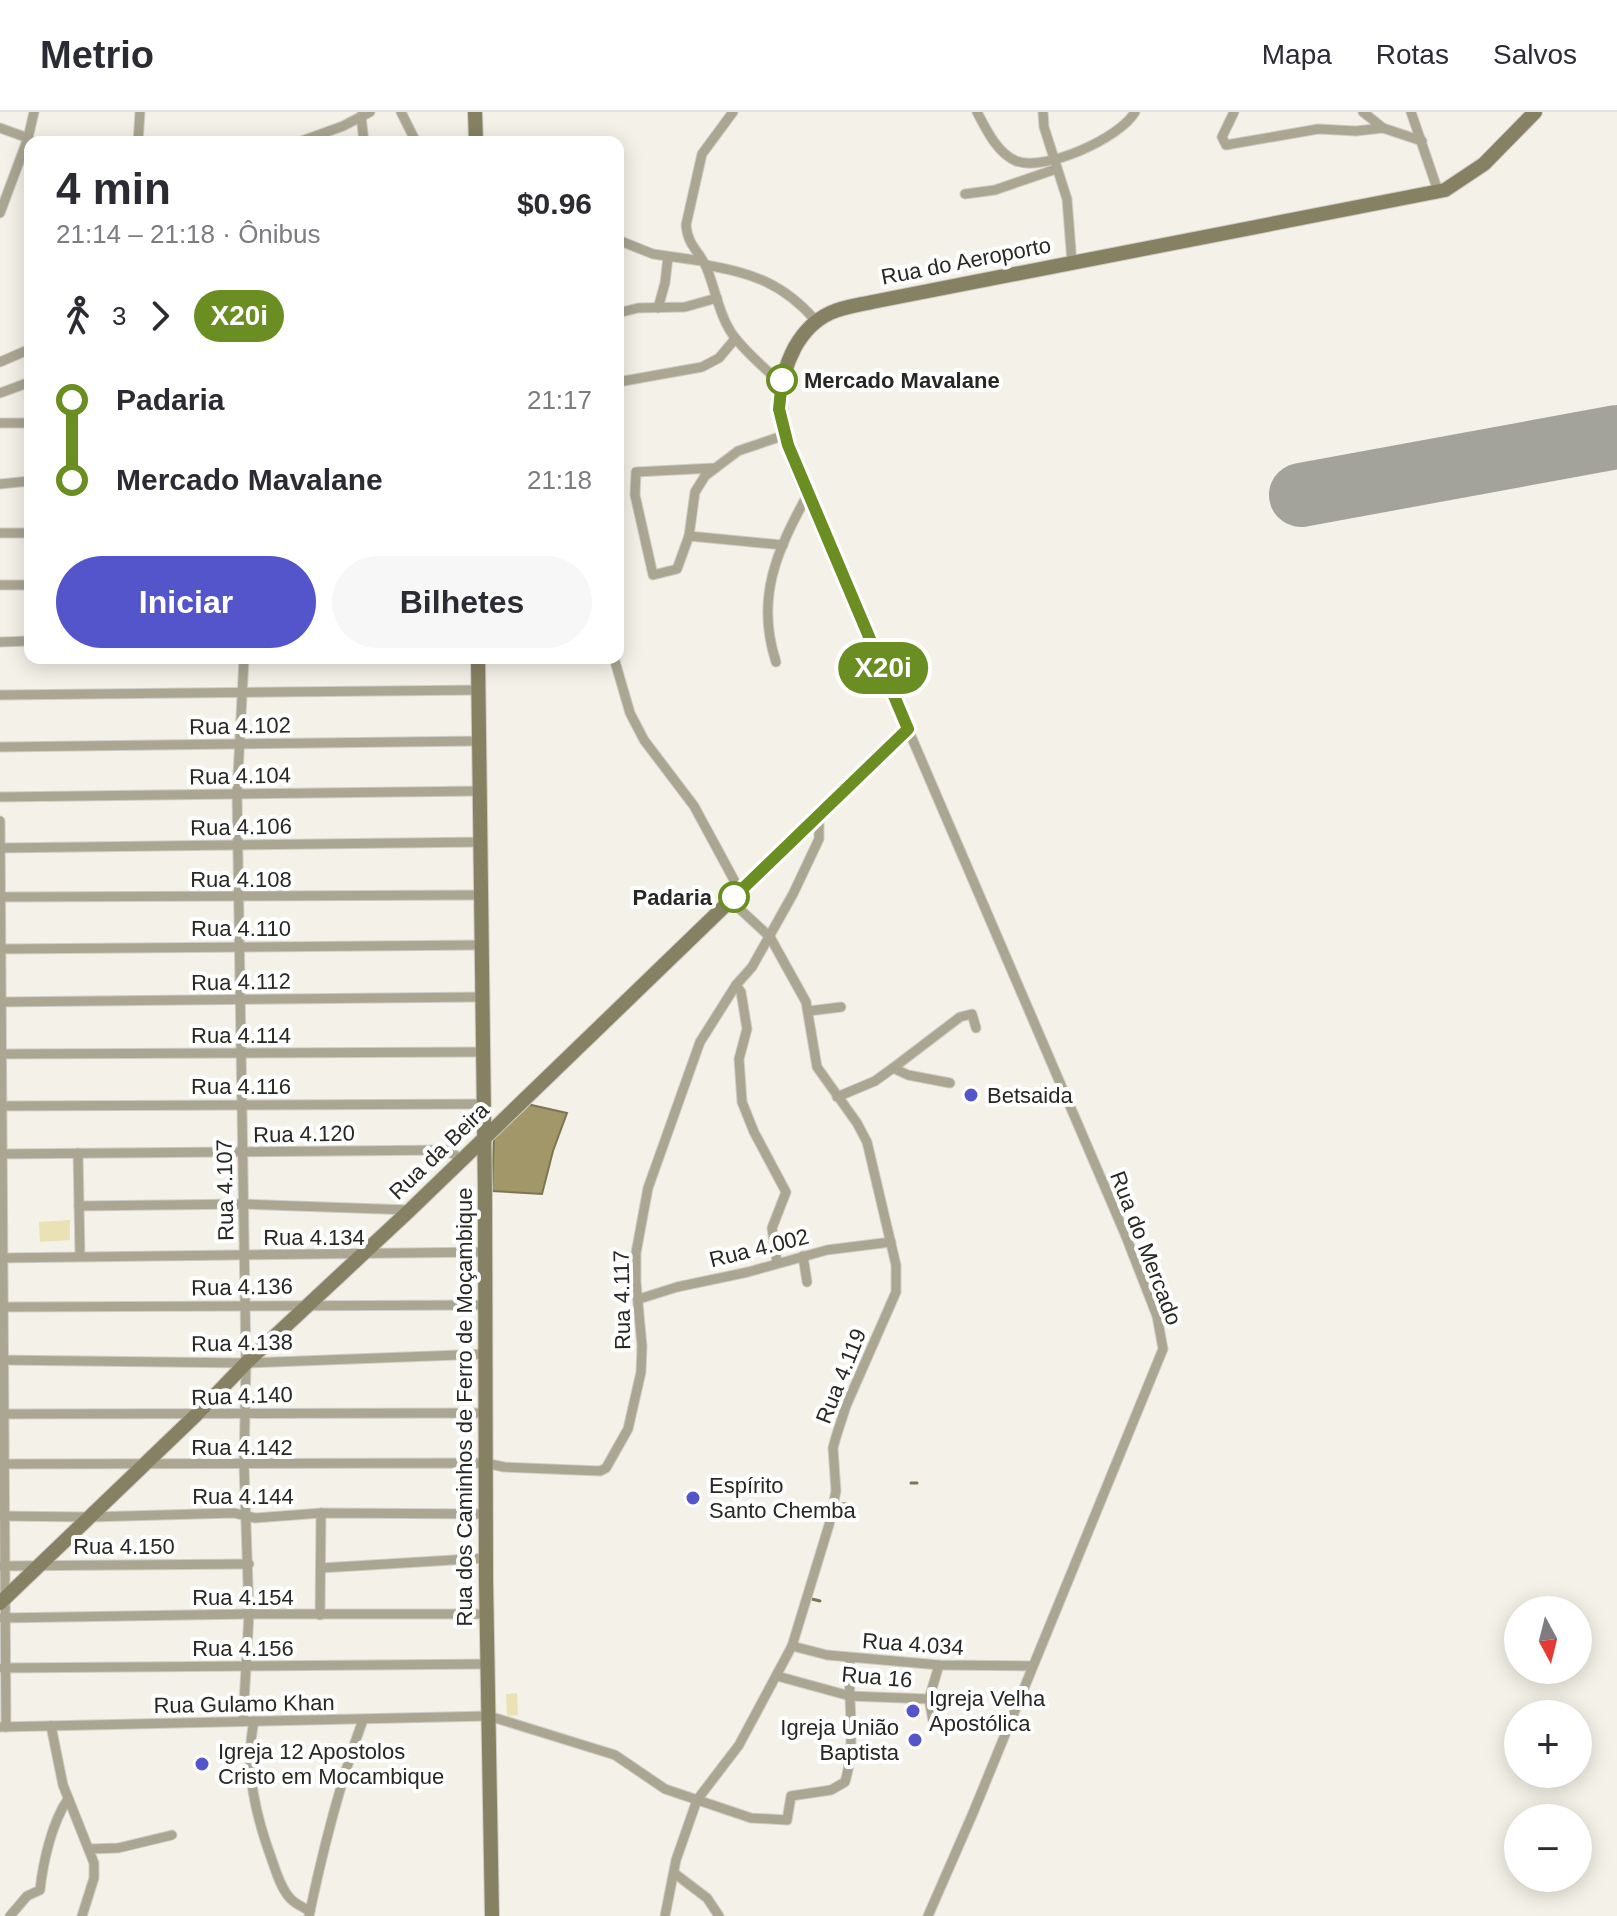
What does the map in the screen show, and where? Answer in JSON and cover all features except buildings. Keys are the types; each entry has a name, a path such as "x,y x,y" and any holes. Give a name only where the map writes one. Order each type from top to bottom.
{"main road":[{"path":"475,112 476,136"},
{"name":"Rua do Aeroporto","path":"816,321 831,312 872,302 1438,191 1453,186 1484,164 1535,112"},
{"path":"816,321 801,338 781,383 779,409 785,435 808,494 908,729"},
{"name":"Rua dos Caminhos de Ferro de Moçambique","path":"478,664 486,1614 492,1916"},
{"name":"Rua da Beira","path":"3,1601 246,1363 410,1210 908,729"}],"street":[{"path":"0,128 28,135 34,112"},
{"path":"138,136 140,112"},
{"path":"401,112 413,136"},
{"path":"733,112 705,148 691,199 687,236 689,244 704,263 735,339 781,383"},
{"path":"977,112 994,142 1015,160 1055,164"},
{"path":"1043,112 1044,127 1069,207 1072,263"},
{"path":"965,194 995,190 1055,164 1124,125 1135,112"},
{"path":"1234,112 1222,137 1226,145 1318,129 1356,131 1383,128"},
{"path":"1363,112 1383,128 1422,141"},
{"path":"1411,112 1438,191"},
{"path":"313,136 362,115 364,136"},
{"path":"0,213 24,146"},
{"path":"624,243 668,257 744,272 768,281 816,321"},
{"path":"658,308 668,257"},
{"path":"624,312 638,308 685,307 717,298"},
{"path":"624,381 702,367 719,358 735,339"},
{"path":"0,362 24,352"},
{"path":"0,393 24,384"},
{"path":"0,423 24,423"},
{"path":"714,468 636,472 635,495 653,575 677,569 689,536 695,492 714,468 738,451 785,435"},
{"path":"0,484 24,482"},
{"path":"776,662 770,643 766,604 783,545 808,494"},
{"path":"0,533 24,533"},
{"path":"689,536 783,545"},
{"path":"0,585 24,585"},
{"path":"0,642 24,641"},
{"name":"Rua 4.107","path":"243,1721 249,1564 244,1465 246,1363 237,794 244,664"},
{"name":"Rua 4.119","path":"616,664 630,713 644,740 694,806 735,895 770,937 796,981 809,1011 817,1067 867,1142 897,1274 896,1292 846,1406 836,1437 833,1448 836,1491 829,1525 792,1646 739,1745 697,1800 684,1833 665,1916"},
{"path":"0,695 479,690"},
{"name":"Rua do Mercado","path":"908,729 1125,1234 1152,1301 1163,1344 1163,1353 928,1916"},
{"name":"Rua 4.102","path":"0,747 480,741"},
{"name":"Rua 4.104","path":"0,797 481,791"},
{"name":"Rua 4.117","path":"485,1463 504,1467 600,1471 611,1464 628,1429 641,1372 636,1253 648,1188 700,1042 770,937 819,839 819,816"},
{"path":"0,821 3,1727"},
{"name":"Rua 4.106","path":"0,848 482,842"},
{"name":"Rua 4.108","path":"0,897 481,895"},
{"name":"Rua 4.110","path":"1,949 482,945"},
{"path":"736,985 741,992 747,1029 739,1059 742,1102 759,1144 786,1192 772,1228 777,1262"},
{"name":"Rua 4.112","path":"1,1002 482,997"},
{"path":"809,1011 841,1007"},
{"path":"837,1097 864,1087 960,1017 972,1014 976,1028"},
{"name":"Rua 4.114","path":"2,1054 483,1052"},
{"path":"893,1068 908,1075 950,1083"},
{"name":"Rua 4.116","path":"1,1106 483,1104"},
{"name":"Rua 4.120","path":"1,1154 445,1150 461,1161"},
{"path":"78,1153 80,1256"},
{"path":"79,1206 243,1204 410,1210"},
{"name":"Rua 4.002","path":"639,1299 827,1250 891,1242"},
{"name":"Rua 4.134","path":"2,1258 485,1252"},
{"path":"803,1256 807,1282"},
{"name":"Rua 4.136","path":"2,1307 484,1305"},
{"name":"Rua 4.138","path":"2,1360 246,1363 484,1354"},
{"name":"Rua 4.140","path":"2,1414 485,1413"},
{"name":"Rua 4.142","path":"3,1464 485,1463"},
{"name":"Rua 4.144","path":"2,1516 234,1513 255,1518 321,1513 487,1514"},
{"path":"320,1615 321,1513"},
{"path":"321,1568 486,1558"},
{"name":"Rua 4.150","path":"2,1566 249,1564"},
{"name":"Rua 4.154","path":"3,1618 486,1614"},
{"name":"Rua 4.034","path":"792,1646 850,1658 939,1665 1032,1666"},
{"path":"489,1716 615,1755 665,1789 751,1818 787,1820 791,1796 831,1790 845,1782 850,1770 850,1658"},
{"name":"Rua 4.156","path":"2,1668 487,1664"},
{"path":"933,1721 929,1699 939,1665"},
{"name":"Rua 16","path":"777,1676 850,1696 929,1699"},
{"name":"Rua Gulamo Khan","path":"3,1727 489,1716"},
{"path":"309,1914 336,1799 363,1720"},
{"path":"254,1721 250,1750 256,1815 288,1895 309,1914"},
{"path":"51,1726 63,1785 89,1849 94,1878 82,1916"},
{"path":"10,1916 27,1896 40,1890 46,1849 68,1799"},
{"path":"89,1849 118,1848 172,1835"},
{"path":"674,1873 707,1898 719,1916"}],"shaded area":[{"path":"527,1104 567,1113 542,1194 492,1191 494,1134"},
{"path":"70,1220 70,1240 40,1242 39,1222"},
{"path":"517,1693 518,1715 507,1716 506,1694"}],"waterway":[{"path":"911,1483 917,1483"},
{"path":"834,1504 847,1504"},
{"path":"812,1599 820,1601"}],"runway":[{"path":"1301,495 1617,437"}],"bus line":[{"name":"X20i","path":"734,897 908,729 788,445 779,409 782,380"}],"place":[{"name":"Mercado Mavalane","path":"782,380"},
{"name":"Padaria","path":"734,897"},
{"name":"Betsaida","path":"971,1095"},
{"name":"Espírito Santo Chemba","path":"693,1498"},
{"name":"Igreja Velha Apostólica","path":"913,1711"},
{"name":"Igreja União Baptista","path":"915,1740"},
{"name":"Igreja 12 Apostolos Cristo em Mocambique","path":"202,1764"}]}
